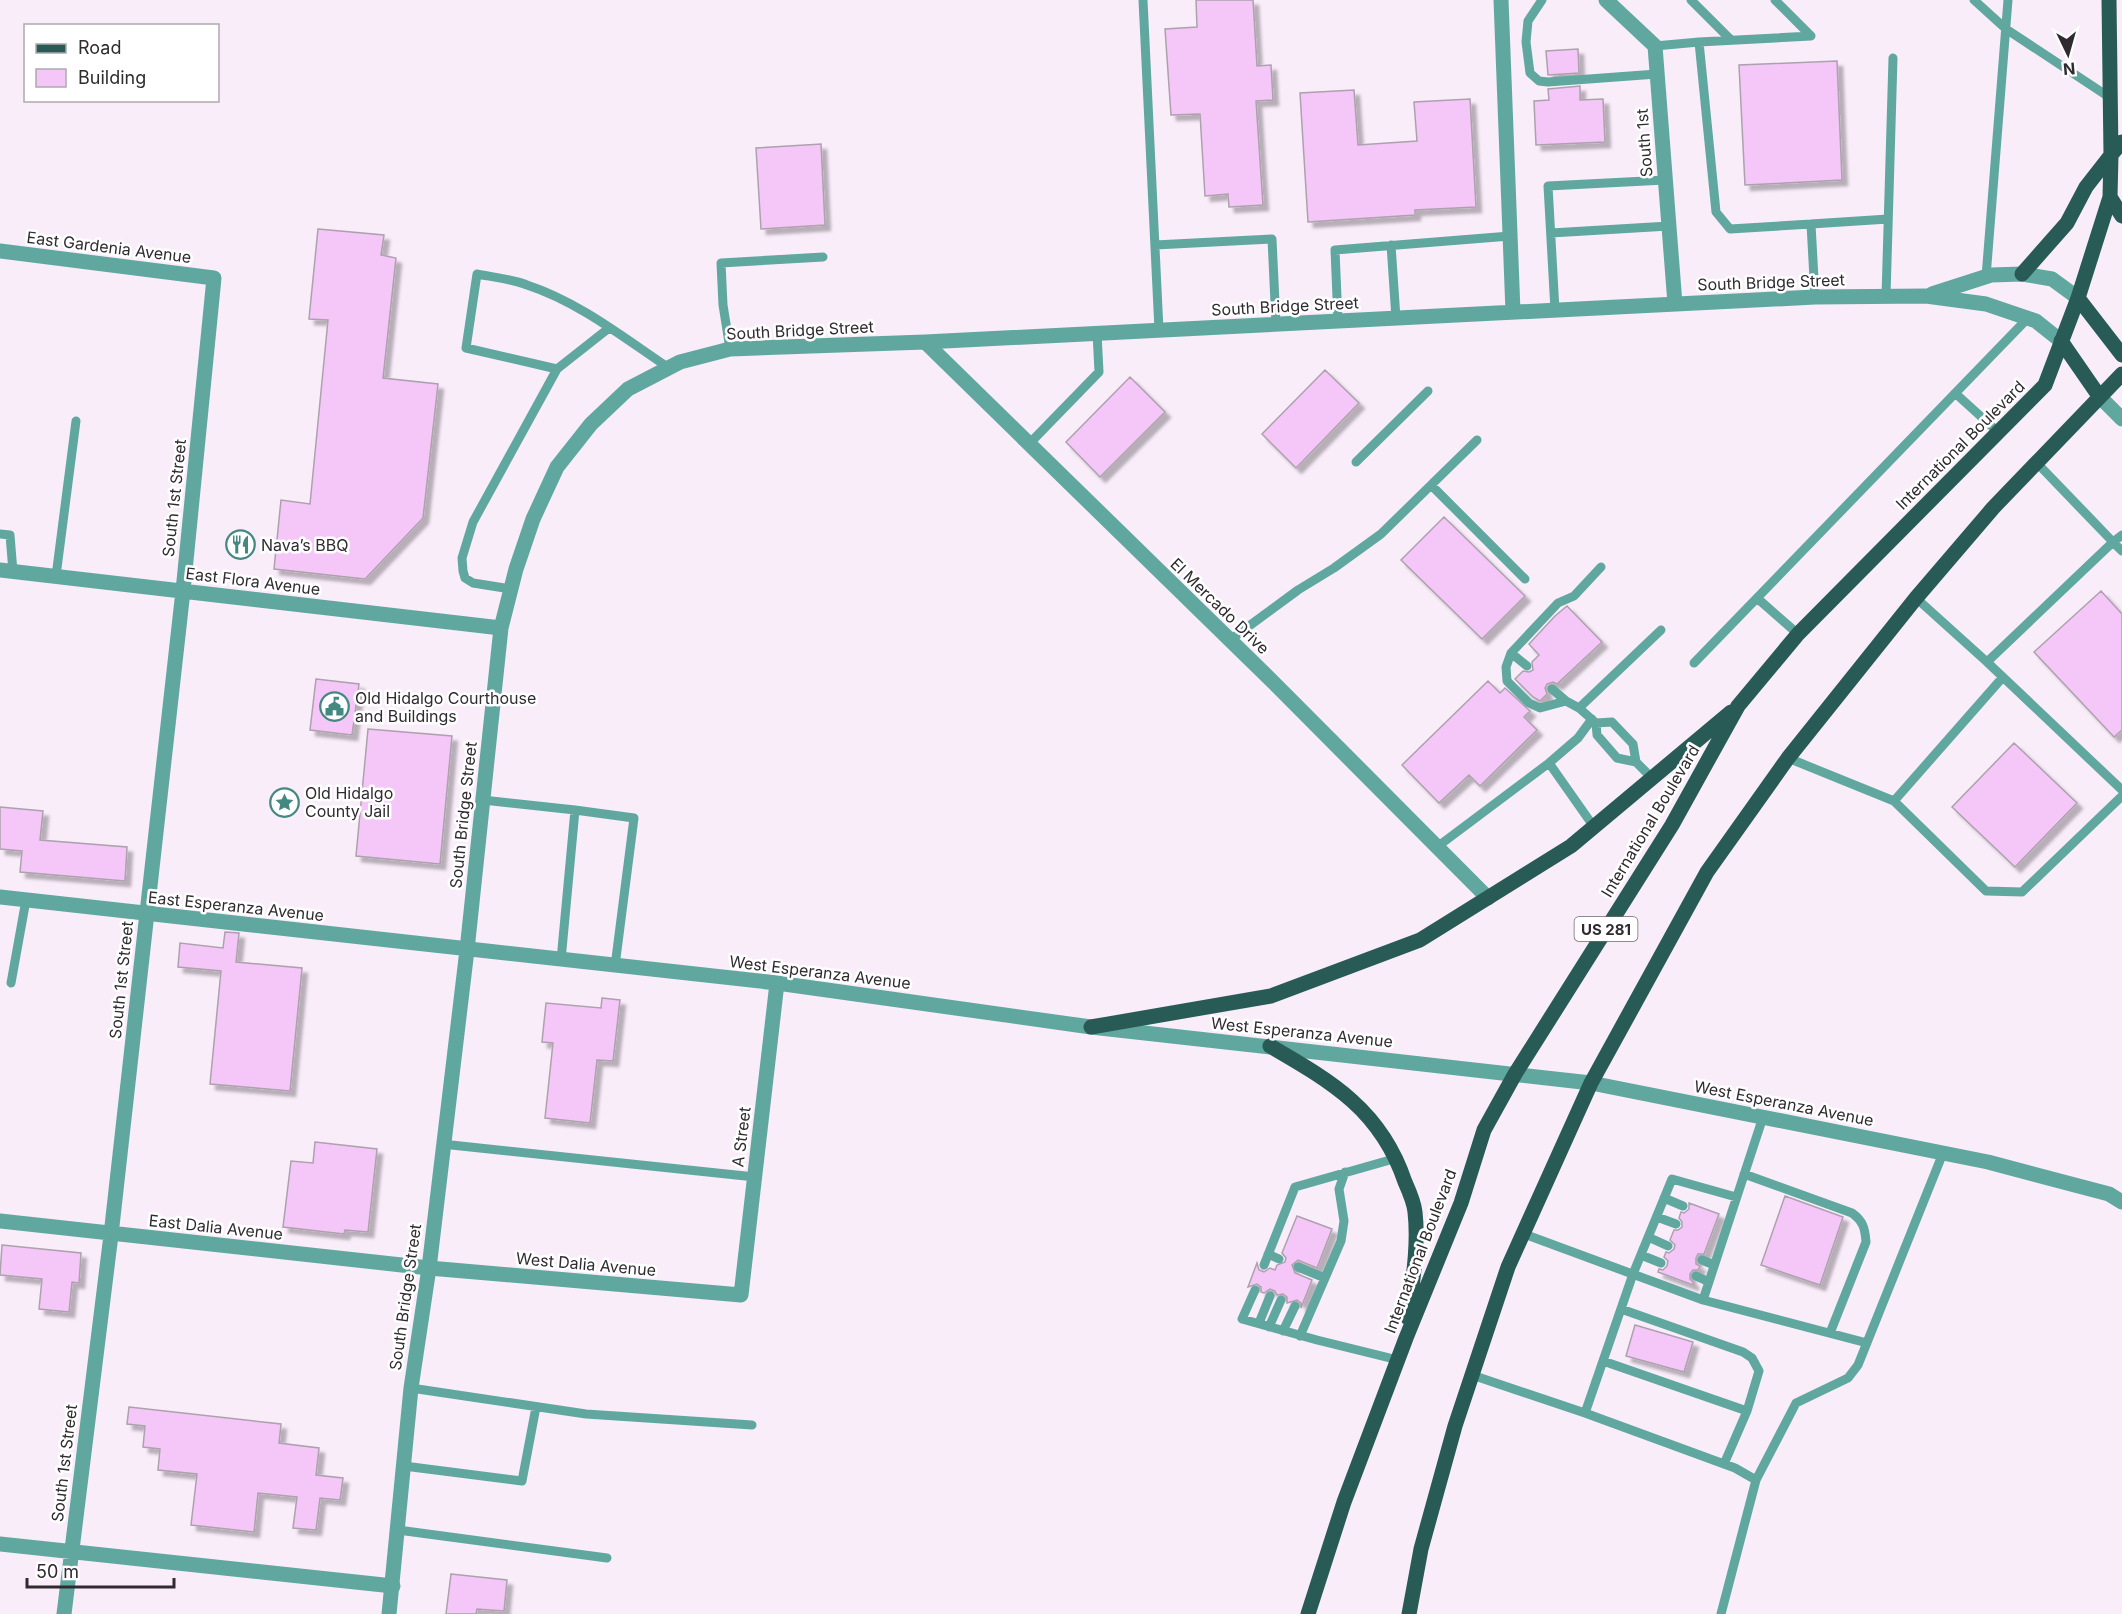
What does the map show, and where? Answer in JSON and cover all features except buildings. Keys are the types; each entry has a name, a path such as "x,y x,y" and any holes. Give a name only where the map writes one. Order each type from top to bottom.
{"main road":[{"name":"International Boulevard","path":"1308,1614 1344,1502 1406,1338 1461,1203 1484,1130 1515,1074 1672,825 1738,706 1798,634 2045,385 2078,298 2110,197 2109,0"},
{"path":"2022,274 2067,223 2086,187 2122,142"},
{"path":"2110,197 2122,216"},
{"path":"2078,298 2122,355"},
{"path":"2061,341 2099,396"},
{"path":"1409,1614 1421,1549 1455,1426 1508,1267 1591,1083 1707,872 1788,758 1916,598 1993,508 2122,374"},
{"path":"1091,1027 1270,996 1420,940 1571,846 1738,706"},
{"path":"1270,1046 1327,1079 1365,1112 1397,1158 1415,1211 1414,1257 1406,1338"}],"street":[{"path":"1501,0 1513,312"},
{"path":"1606,0 1655,46"},
{"name":"South 1st","path":"1655,46 1675,304"},
{"name":"East Gardenia Avenue","path":"0,251 214,278"},
{"name":"South Bridge Street","path":"1926,296 1986,277 2022,274 2052,279 2078,298"},
{"name":"South 1st Street","path":"64,1614 111,1234 147,914 183,591 214,278"},
{"name":"South Bridge Street","path":"389,1614 411,1388 429,1268 442,1144 467,950 501,628 533,519 557,467 591,424 628,389 680,362 730,349 925,342 1815,297 1926,296 1986,304 2036,321 2061,341"},
{"name":"El Mercado Drive","path":"925,342 1230,640 1488,898"},
{"path":"2099,396 2122,419"},
{"name":"East Flora Avenue","path":"7,571 501,628"},
{"name":"East Esperanza Avenue","path":"0,897 467,950"},
{"name":"West Esperanza Avenue","path":"467,950 777,983 1091,1027 1591,1083 1988,1162 2109,1194 2122,1202"},
{"name":"A Street","path":"741,1295 777,983"},
{"name":"East Dalia Avenue","path":"0,1221 429,1268"},
{"name":"West Dalia Avenue","path":"429,1268 741,1295"},
{"path":"0,1544 393,1586"}],"lane":[{"path":"1143,0 1159,330"},
{"path":"1542,0 1528,21 1526,42 1530,73 1539,81 1657,74"},
{"path":"1691,0 1731,40"},
{"path":"1655,46 1811,36 1775,0"},
{"path":"1974,0 2006,29 2109,97"},
{"path":"1986,277 2008,0"},
{"path":"1699,42 1716,212 1731,229 1888,219"},
{"path":"1886,296 1893,57"},
{"path":"1555,310 1548,186 1665,180"},
{"path":"1811,224 1815,297"},
{"path":"1551,233 1669,226"},
{"path":"1338,321 1335,250 1510,236"},
{"path":"1155,245 1272,239 1276,324"},
{"path":"1391,245 1396,318"},
{"path":"730,349 723,305 721,263 823,257"},
{"path":"557,369 466,348 477,274 526,284 560,299 669,368"},
{"path":"1694,663 2028,318"},
{"path":"511,589 472,583 465,578 462,558 473,522 557,369 609,328"},
{"path":"1029,444 1099,372 1097,333"},
{"path":"1356,462 1428,391"},
{"path":"1955,393 1998,432"},
{"path":"56,576 75,421"},
{"path":"1230,640 1298,590 1334,568 1381,534 1476,440"},
{"path":"2036,462 2122,551"},
{"path":"1431,485 1525,579"},
{"path":"0,534 10,535 7,571"},
{"path":"1987,662 2122,535"},
{"path":"1566,701 1540,708 1529,703 1507,681 1506,667 1511,652 1558,603 1574,596 1601,567"},
{"path":"1757,598 1798,634"},
{"path":"1916,598 2122,790"},
{"path":"1579,708 1661,630"},
{"path":"1511,652 1527,666"},
{"path":"1894,801 2003,677"},
{"path":"1552,689 1594,721 1597,735 1617,758 1636,762 1652,778"},
{"path":"1437,847 1549,763 1594,721 1612,722 1634,744 1636,762"},
{"path":"1788,758 1894,801 1986,891 2022,892 2122,796"},
{"path":"1549,763 1594,827"},
{"path":"483,800 634,818 615,966"},
{"path":"561,960 575,810"},
{"path":"11,983 26,900"},
{"path":"1703,1300 1763,1117"},
{"path":"442,1144 755,1177"},
{"path":"1721,1614 1756,1480 1796,1403 1848,1378 1858,1365 1943,1153"},
{"path":"1264,1265 1295,1187 1397,1158"},
{"path":"1300,1336 1341,1241 1344,1221 1339,1189 1345,1172"},
{"path":"1744,1174 1852,1213 1861,1220 1866,1230 1866,1242 1830,1333"},
{"path":"1584,1413 1633,1274 1672,1179 1736,1197"},
{"path":"1664,1198 1683,1206"},
{"path":"1657,1217 1676,1224"},
{"path":"1717,1220 1728,1223"},
{"path":"1524,1234 1703,1300 1867,1343"},
{"path":"1648,1237 1668,1246"},
{"path":"1710,1237 1722,1242"},
{"path":"1268,1254 1280,1259"},
{"path":"1641,1254 1661,1263"},
{"path":"1702,1260 1714,1265"},
{"path":"1298,1267 1325,1278"},
{"path":"1304,1283 1309,1272"},
{"path":"1696,1276 1709,1282"},
{"path":"1255,1290 1242,1319 1398,1360"},
{"path":"1260,1323 1270,1296"},
{"path":"1269,1327 1281,1300"},
{"path":"1283,1331 1295,1306"},
{"path":"1621,1309 1743,1352 1752,1358 1759,1371 1746,1411 1724,1464"},
{"path":"1603,1361 1746,1411"},
{"path":"1472,1375 1724,1464 1756,1480"},
{"path":"411,1388 586,1414 752,1425"},
{"path":"404,1466 522,1481 536,1407"},
{"path":"398,1530 607,1558"}],"place":[{"name":"Nava’s BBQ","path":"240,545"},
{"name":"Old Hidalgo Courthouse and Buildings","path":"334,707"},
{"name":"Old Hidalgo County Jail","path":"284,802"}]}
